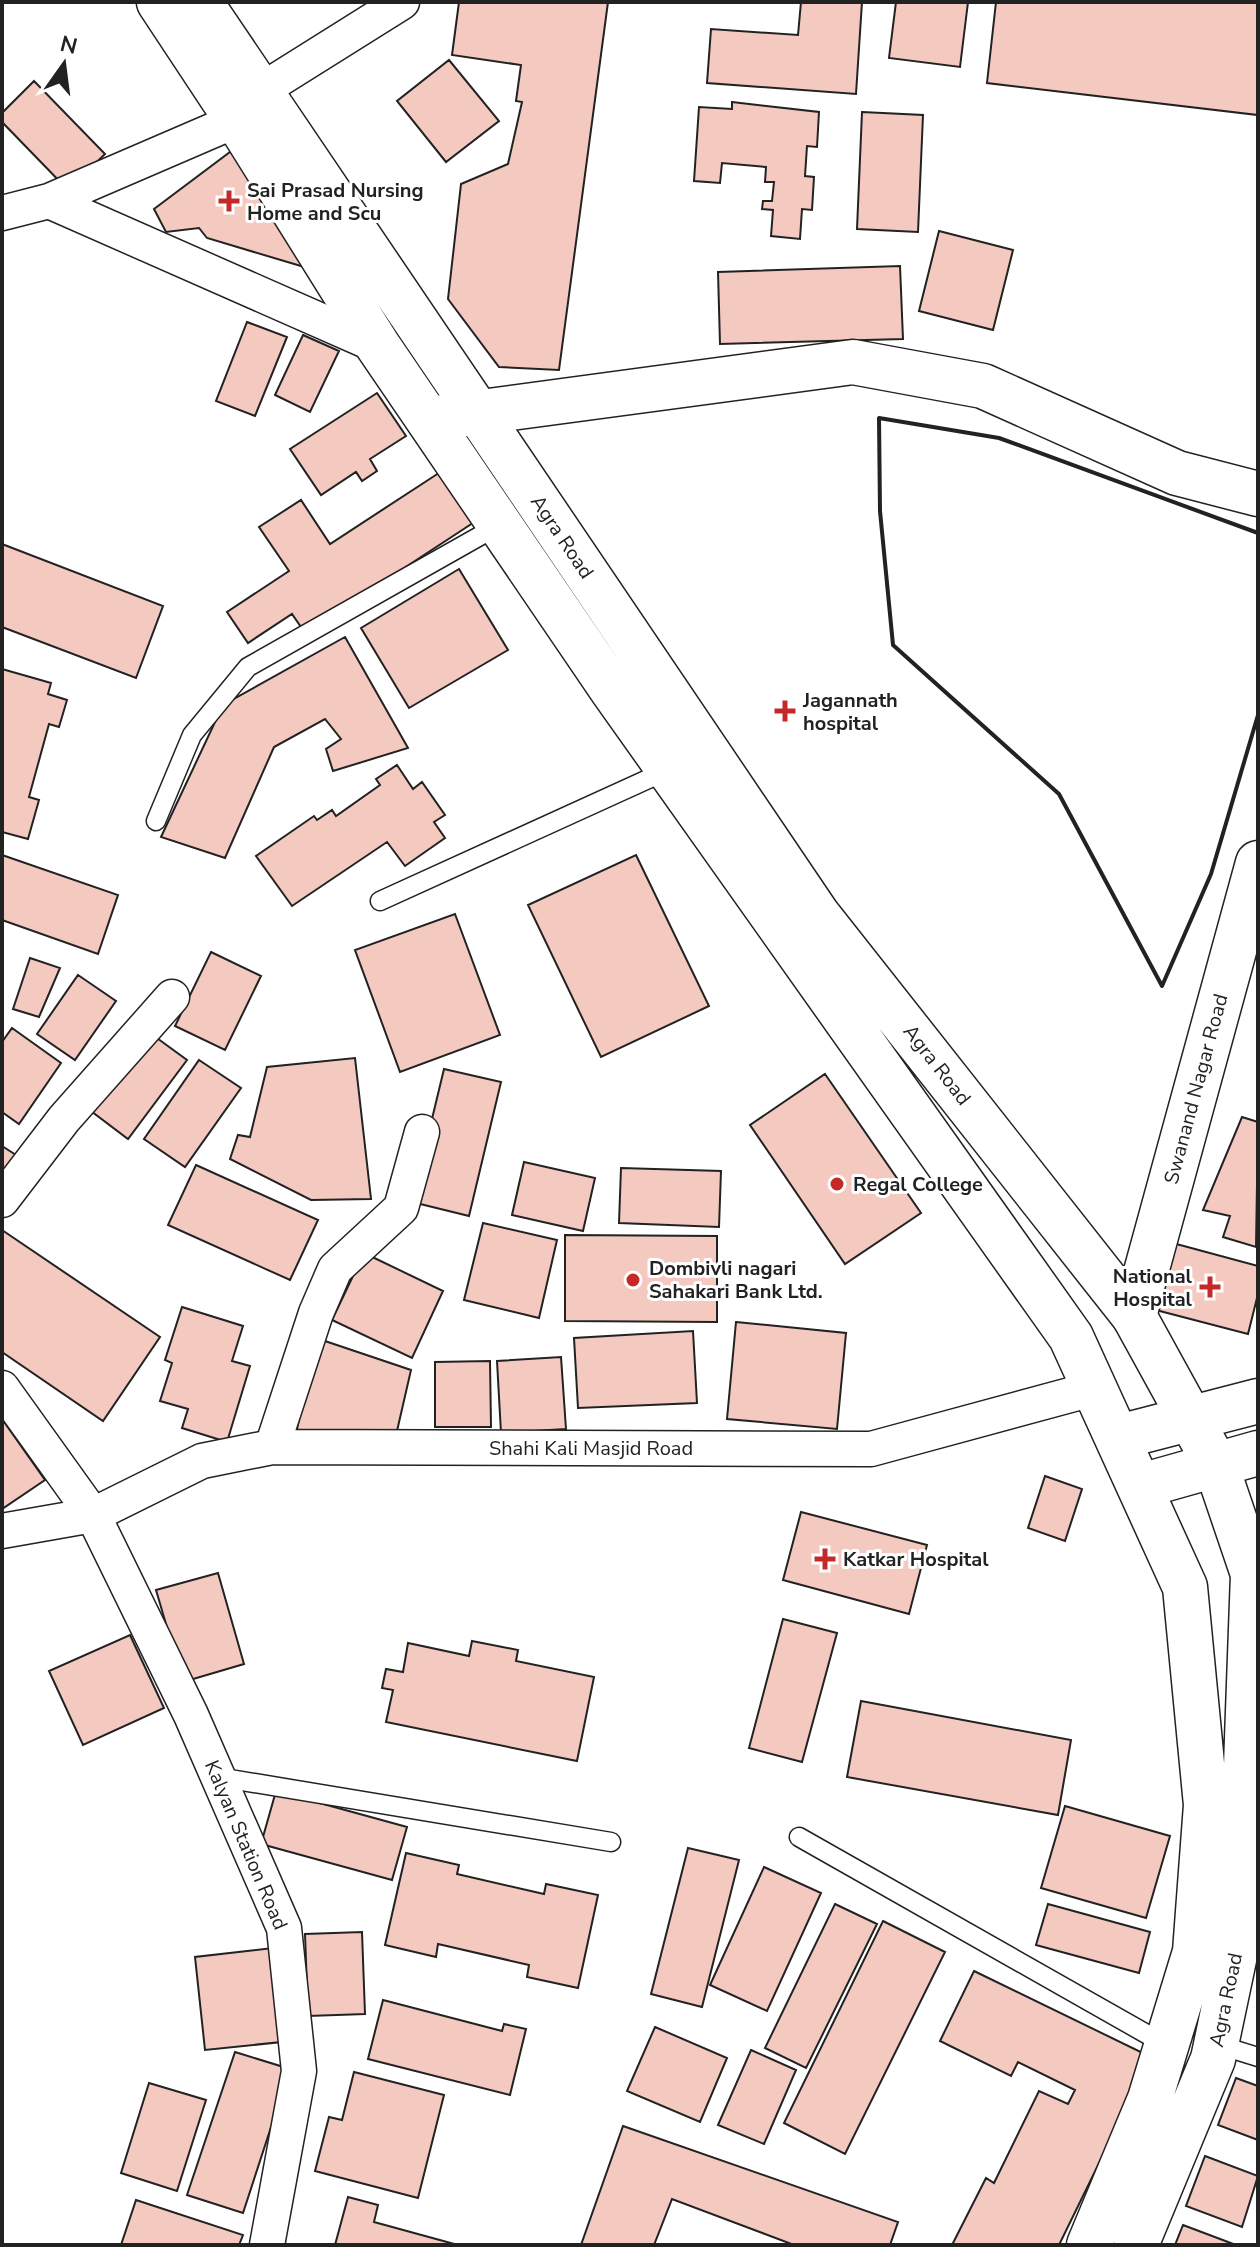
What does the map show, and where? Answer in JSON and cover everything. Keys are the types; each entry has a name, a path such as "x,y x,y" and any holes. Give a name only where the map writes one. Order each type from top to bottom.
{"main road":[{"name":"Agra Road","path":"159,2 248,105 479,414 817,914 1134,1316 1216,1465 1253,1574 1251,1849 1240,1931 1213,2059 1136,2245"},
{"name":"Agra Road","path":"200,2 248,105 378,346 668,770 1071,1337 1185,1587 1206,1805 1195,1952 1150,2099 1089,2245"},
{"path":"429,419 853,362 983,386 1177,473 1258,494"},
{"name":"Swanand Nagar Road","path":"1134,1316 1258,863"},
{"path":"1119,1437 1191,1418 1253,1416"},
{"path":"1141,1486 1258,1453"}],"street":[{"path":"2,213 49,201 248,105 402,2"},
{"path":"49,201 378,346"},
{"path":"2,1200 64,1119 172,997"},
{"path":"272,1447 316,1313 335,1269 401,1208 422,1132"},
{"name":"Kalyan Station Road","path":"2,1388 93,1515 218,1777 284,1928 299,2071 267,2245"},
{"name":"Shahi Kali Masjid Road","path":"2,1531 93,1515 202,1461 272,1447 871,1449 1096,1388"}],"lane":[{"path":"156,821 192,735 248,667 501,524"},
{"path":"380,901 668,770"},
{"path":"218,1777 611,1842"},
{"path":"799,1837 1166,2045"},
{"path":"1216,2044 1258,2057"}],"building":[{"path":"459,2 608,2 559,370 499,367 448,299 461,184 508,164 522,102 516,101 521,65 452,55"},
{"path":"801,2 862,2 856,94 707,83 711,29 798,35"},
{"path":"896,2 968,2 960,67 889,58"},
{"path":"996,2 1258,2 1258,115 987,83"},
{"path":"449,60 499,121 446,162 397,101"},
{"path":"34,81 105,154 68,190 2,122 2,113"},
{"path":"732,102 819,112 817,147 807,146 805,176 814,177 812,210 802,209 800,239 771,236 773,210 762,209 763,201 772,201 774,182 765,182 766,167 722,163 720,183 694,181 699,107 732,109"},
{"path":"862,112 923,115 918,232 857,229"},
{"path":"238,146 311,269 207,238 199,228 166,232 154,209"},
{"path":"939,231 1013,250 993,330 919,311"},
{"path":"900,266 903,339 720,344 718,272"},
{"path":"247,322 287,337 255,416 216,401"},
{"path":"303,335 339,351 310,412 275,395"},
{"path":"377,393 406,436 370,459 377,471 362,481 356,472 321,495 290,449"},
{"path":"448,467 482,517 305,633 292,614 248,643 227,612 289,571 259,527 301,500 330,544"},
{"path":"2,544 163,606 136,678 2,627"},
{"path":"459,569 508,650 409,708 361,628"},
{"path":"345,637 408,748 333,771 326,749 341,739 325,719 274,747 225,858 161,837 223,705"},
{"path":"2,669 51,683 48,694 67,700 59,727 49,724 29,797 39,800 28,839 2,832"},
{"path":"397,765 413,789 422,782 445,815 434,822 445,838 405,866 387,842 292,906 256,856 314,816 317,820 332,810 336,816 380,785 376,779"},
{"path":"2,855 118,895 98,954 2,920"},
{"path":"636,855 709,1006 601,1057 528,905"},
{"path":"455,914 500,1035 400,1072 355,950"},
{"path":"211,952 261,976 225,1050 175,1026"},
{"path":"30,958 60,968 39,1017 13,1009"},
{"path":"78,975 116,1001 75,1060 37,1034"},
{"path":"12,1028 61,1063 19,1124 2,1112 2,1042"},
{"path":"150,1033 187,1060 128,1139 91,1111"},
{"path":"355,1058 371,1199 311,1200 230,1159 238,1135 250,1137 267,1067"},
{"path":"199,1060 241,1088 185,1167 144,1139"},
{"path":"444,1069 501,1082 469,1216 412,1202"},
{"path":"825,1074 921,1213 845,1264 750,1125"},
{"path":"1242,1117 1258,1122 1256,1247 1223,1237 1230,1216 1203,1210"},
{"path":"2,1146 16,1155 2,1175"},
{"path":"524,1162 595,1178 583,1231 512,1215"},
{"path":"196,1165 318,1220 290,1280 168,1225"},
{"path":"621,1168 721,1171 719,1227 619,1223"},
{"path":"483,1223 557,1240 539,1318 464,1300"},
{"path":"2,1230 160,1337 103,1421 2,1352"},
{"path":"565,1235 717,1236 717,1322 565,1321"},
{"path":"1169,1242 1258,1266 1258,1294 1248,1334 1152,1309"},
{"path":"364,1253 443,1291 412,1358 332,1320"},
{"path":"182,1307 243,1326 232,1361 250,1366 227,1442 182,1428 188,1409 160,1401 172,1363 165,1360"},
{"path":"736,1322 846,1333 837,1429 727,1419"},
{"path":"693,1331 697,1403 578,1408 574,1338"},
{"path":"316,1338 411,1370 397,1431 296,1434"},
{"path":"561,1357 566,1429 501,1433 497,1361"},
{"path":"490,1361 491,1427 435,1427 435,1362"},
{"path":"2,1419 45,1480 2,1509"},
{"path":"1045,1476 1082,1489 1065,1541 1028,1528"},
{"path":"801,1512 927,1545 909,1614 783,1580"},
{"path":"218,1573 244,1664 183,1682 156,1590"},
{"path":"783,1619 837,1633 802,1762 749,1748"},
{"path":"130,1635 164,1708 83,1745 49,1671"},
{"path":"472,1641 518,1650 516,1661 594,1677 577,1761 386,1722 393,1690 382,1688 386,1669 403,1672 408,1643 469,1656"},
{"path":"861,1701 1071,1740 1058,1815 847,1777"},
{"path":"276,1791 407,1827 392,1880 261,1844"},
{"path":"1065,1806 1170,1836 1146,1918 1041,1888"},
{"path":"688,1848 739,1860 702,2007 651,1994"},
{"path":"406,1853 459,1865 457,1874 544,1894 546,1884 598,1895 578,1988 527,1977 529,1965 438,1944 436,1957 385,1945"},
{"path":"764,1867 821,1893 767,2011 710,1985"},
{"path":"835,1904 877,1924 806,2068 765,2048"},
{"path":"1048,1904 1150,1932 1139,1973 1036,1945"},
{"path":"883,1921 945,1952 845,2154 784,2123"},
{"path":"362,1932 365,2014 308,2016 305,1934"},
{"path":"281,1947 291,2041 205,2050 195,1957"},
{"path":"974,1971 1151,2057 1059,2245 952,2245 986,2178 994,2183 1039,2091 1068,2104 1075,2090 1018,2062 1011,2076 940,2041"},
{"path":"383,2000 502,2031 504,2024 526,2029 510,2095 368,2059"},
{"path":"655,2027 727,2058 700,2122 627,2091"},
{"path":"751,2050 796,2070 764,2144 718,2125"},
{"path":"235,2052 290,2069 243,2213 187,2195"},
{"path":"354,2072 444,2095 418,2198 315,2171 329,2117 342,2120"},
{"path":"1236,2078 1258,2086 1258,2140 1218,2125"},
{"path":"149,2083 206,2100 177,2191 121,2173"},
{"path":"623,2126 898,2222 890,2245 794,2245 672,2199 654,2245 581,2245"},
{"path":"1205,2156 1258,2176 1242,2227 1186,2206"},
{"path":"348,2197 378,2205 374,2222 458,2245 335,2245"},
{"path":"136,2200 243,2235 239,2245 121,2245"},
{"path":"1183,2225 1236,2245 1175,2245"}],"wall":[{"path":"1258,533 999,438 879,418 880,511 893,645 1059,794 1162,986 1211,874 1258,715"}],"place":[{"name":"Sai Prasad Nursing Home and Scu","path":"229,201"},
{"name":"Jagannath hospital","path":"785,711"},
{"name":"Regal College","path":"837,1184"},
{"name":"Dombivli nagari Sahakari Bank Ltd.","path":"633,1280"},
{"name":"National Hospital","path":"1210,1287"},
{"name":"Katkar Hospital","path":"825,1559"}]}
